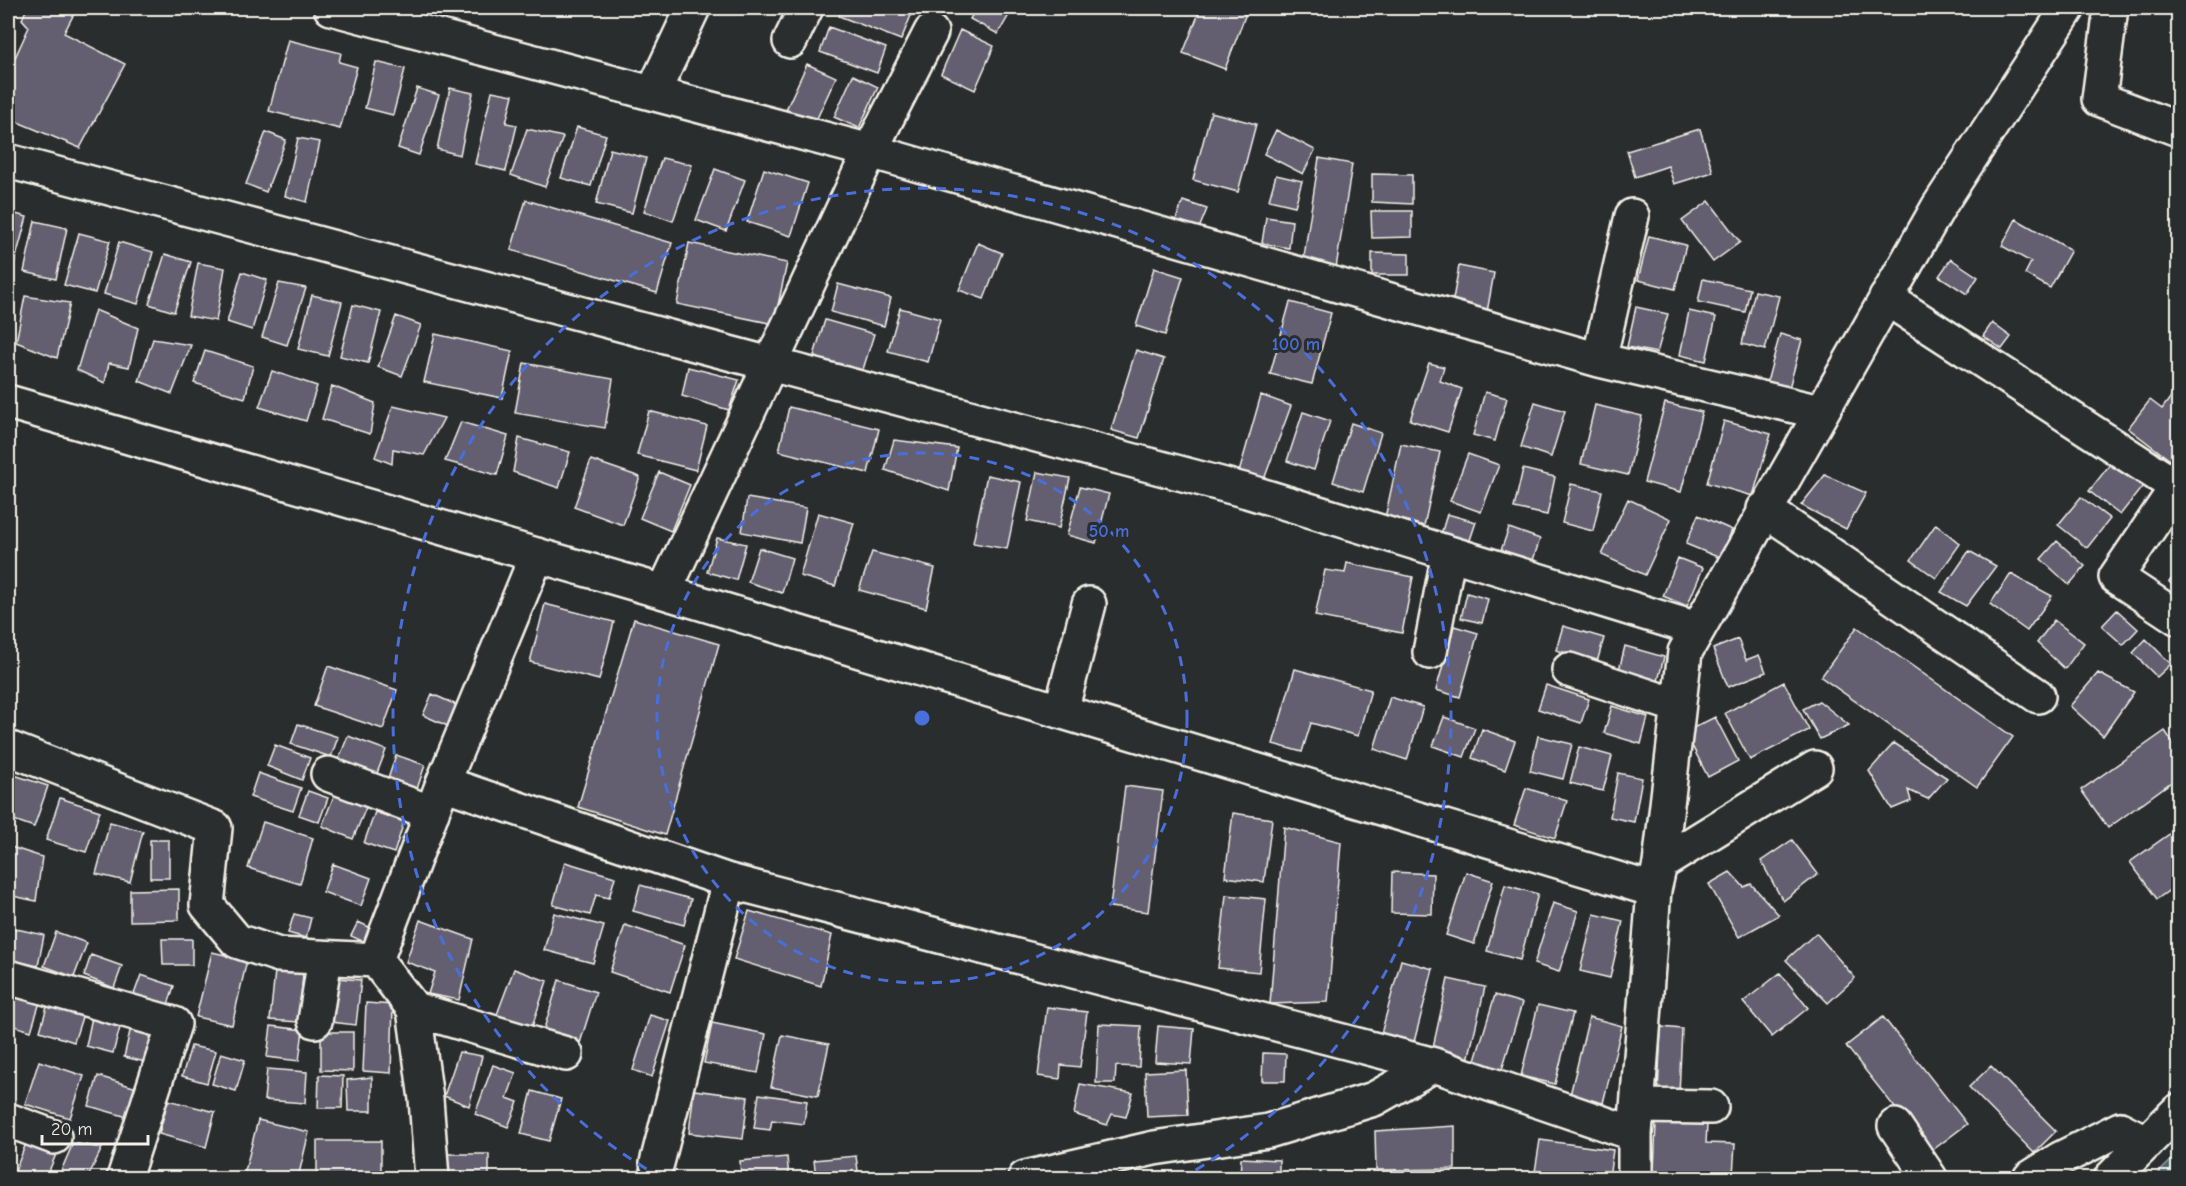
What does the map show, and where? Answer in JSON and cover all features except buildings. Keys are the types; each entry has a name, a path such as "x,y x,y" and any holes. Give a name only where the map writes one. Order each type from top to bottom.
{"street":[{"path":"331,8 870,151 1599,360 1820,412"},
{"path":"653,93 693,8"},
{"path":"790,41 806,8"},
{"path":"1635,1179 1636,1120 1657,877 1684,652 1939,206 2068,8"},
{"path":"2111,8 2099,99 2178,129"},
{"path":"664,592 870,151 931,32"},
{"path":"8,160 1247,491 1697,629"},
{"path":"1599,360 1632,216"},
{"path":"1886,298 2178,486 2116,577 2178,618"},
{"path":"8,402 664,592 1061,711 1657,877"},
{"path":"1764,509 2038,696"},
{"path":"1430,652 1449,553"},
{"path":"376,960 443,783 537,555"},
{"path":"1061,711 1089,604"},
{"path":"1569,670 1678,706"},
{"path":"8,748 215,828 207,905 237,941 279,955 376,960 414,1009 426,1098 432,1179"},
{"path":"1657,877 1815,768"},
{"path":"328,774 432,813"},
{"path":"443,783 729,881 1636,1120 1712,1107"},
{"path":"657,1162 729,881"},
{"path":"315,1021 325,958"},
{"path":"8,977 174,1024 124,1179"},
{"path":"414,1009 566,1054"},
{"path":"1025,1179 1154,1148 1268,1131 1374,1098 1434,1065"},
{"path":"2111,1179 2178,1111"},
{"path":"8,1120 54,1137"},
{"path":"1895,1125 1930,1179"},
{"path":"2030,1179 2060,1159 2120,1129 2147,1143"}],"water":[{"path":"2178,1154 2178,1178 2153,1178"}]}
